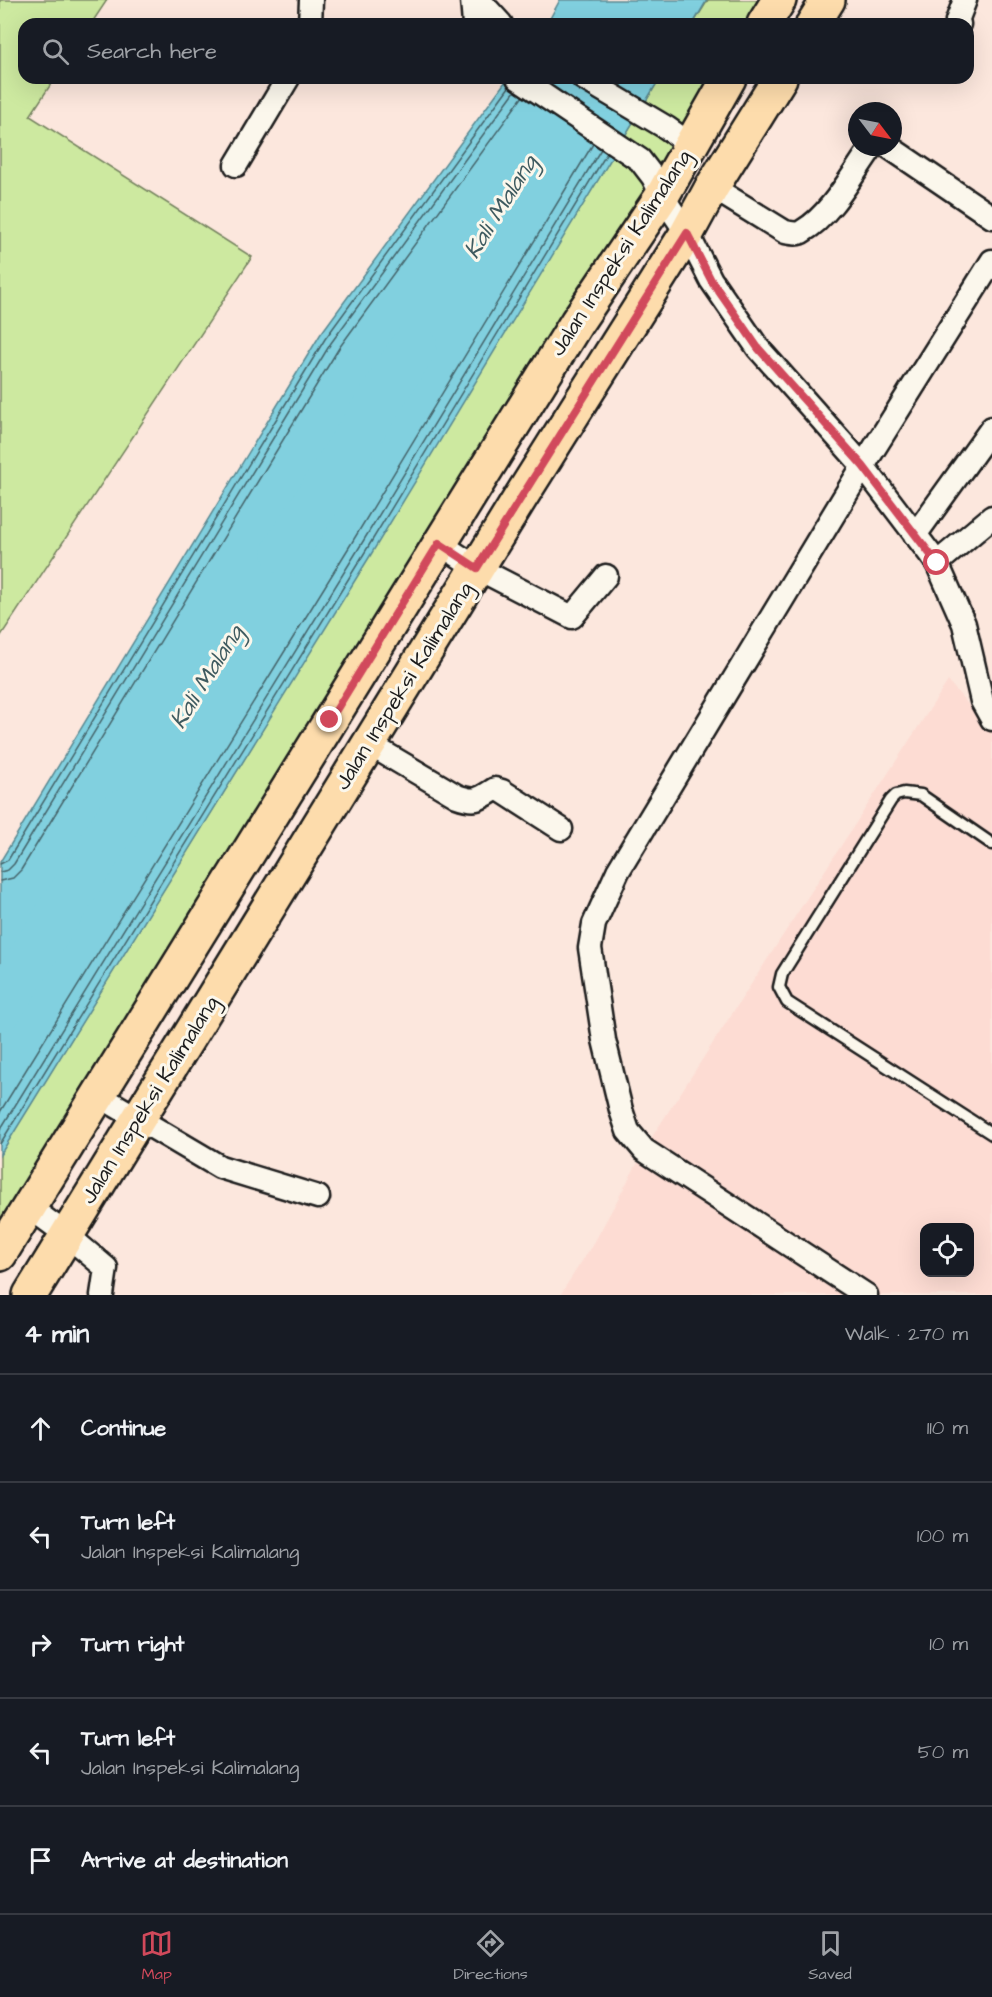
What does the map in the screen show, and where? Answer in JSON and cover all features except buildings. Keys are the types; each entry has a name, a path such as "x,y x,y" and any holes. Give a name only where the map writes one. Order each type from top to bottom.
{"main road":[{"path":"768,18 779,0"},
{"path":"817,18 828,0"},
{"name":"Jalan Inspeksi Kalimalang","path":"0,1254 577,322 662,196 679,137 724,84"},
{"name":"Jalan Inspeksi Kalimalang","path":"30,1295 477,568 687,233 712,187 776,84"}],"street":[{"path":"310,0 310,18"},
{"path":"472,0 474,18"},
{"path":"479,0 496,18"},
{"path":"236,165 284,84"},
{"path":"527,84 640,160 654,177 662,196 687,233 711,280 758,348 863,466 937,563 964,624 982,700 992,719"},
{"path":"593,84 679,137"},
{"path":"712,187 785,232 796,234 802,232 826,212 866,156"},
{"path":"902,156 992,217"},
{"path":"866,1295 644,1150 628,1131 604,1040 590,948 594,924 618,871 863,466 992,261"},
{"path":"915,535 992,428"},
{"path":"937,563 992,517"},
{"path":"439,543 477,568 572,617 606,576"},
{"path":"369,744 457,796 470,801 482,798 495,789 502,791 561,829"},
{"path":"98,1095 220,1167 318,1197"},
{"path":"29,1207 67,1235 106,1269 102,1295"}],"lane":[{"path":"992,844 921,795 904,793 896,795 782,974 779,987 787,1002 992,1134"}],"shaded area":[{"path":"948,681 992,732 992,1295 560,1295 595,1241 650,1140"}],"green space":[{"path":"0,0 107,0 95,18 18,18 18,84 51,84 30,116 252,257 0,637"},
{"path":"708,0 779,0 768,18 697,18"},
{"path":"656,84 725,84 0,1253 0,1154"}],"water":[{"path":"560,0 707,0 696,18 550,18"},
{"path":"504,84 656,84 370,556 0,1155 0,862 320,335"}],"waterway":[{"name":"Kali Malang","path":"285,552 414,346"},
{"name":"Kali Malang","path":"0,1008 122,813"}],"route":[{"path":"330,720 439,543 477,568 687,233 711,280 758,348 863,466 937,563"}]}
